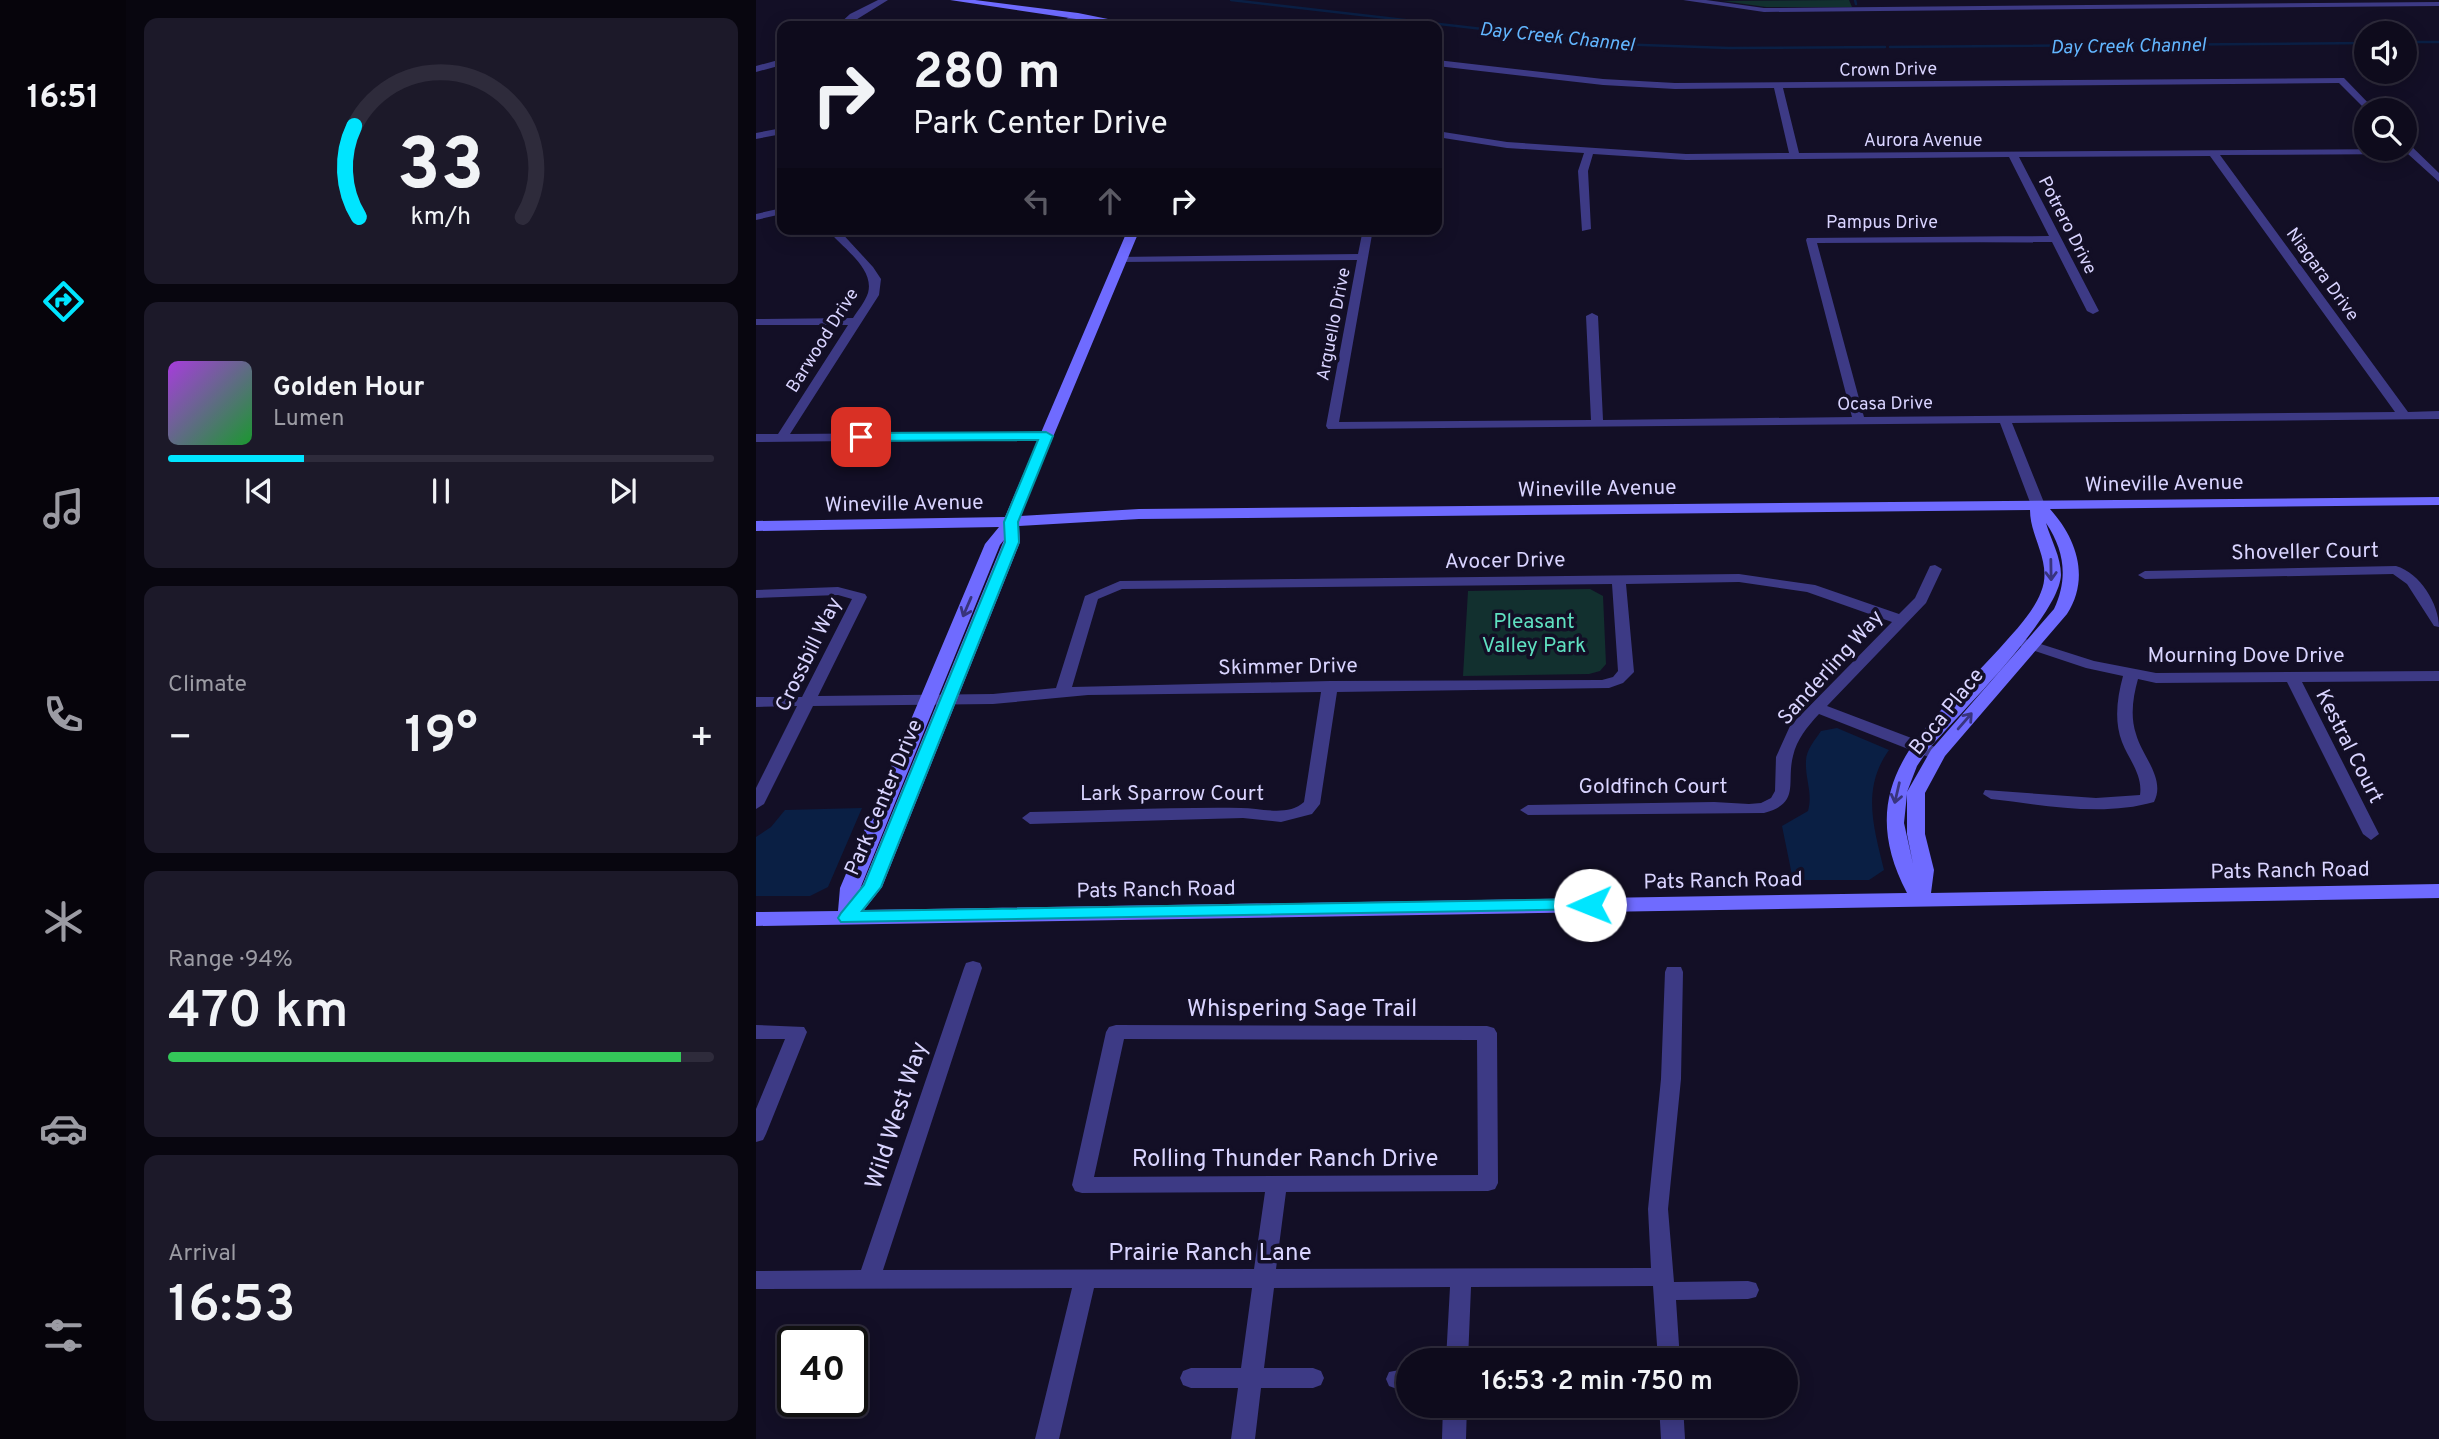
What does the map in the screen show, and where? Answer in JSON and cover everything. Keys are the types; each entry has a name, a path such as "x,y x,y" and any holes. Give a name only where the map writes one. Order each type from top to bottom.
{"street":[{"path":"847,21 884,0"},
{"path":"954,0 1108,21"},
{"path":"1686,0 1764,10 1965,9 2131,4 2439,4"},
{"path":"1960,0 1965,9"},
{"path":"1068,21 1078,16"},
{"path":"756,69 777,63"},
{"name":"Crown Drive","path":"1442,63 1603,82 1675,86 2342,80 2359,98"},
{"path":"1778,85 1795,156"},
{"path":"756,136 777,132"},
{"name":"Aurora Avenue","path":"1442,135 1507,145 1686,157 2214,154 2354,150"},
{"path":"1586,229 1583,171 1589,151"},
{"name":"Niagara Drive","path":"2214,154 2404,415"},
{"name":"Potrero Drive","path":"2013,155 2093,311"},
{"path":"2417,157 2439,179"},
{"path":"756,217 777,212"},
{"name":"Barwood Drive","path":"782,437 873,295 875,279 868,267 838,235"},
{"name":"Park Center Drive","path":"847,918 872,887 938,700 1012,542 1011,522 1132,235"},
{"name":"Arguello Drive","path":"1332,426 1367,235"},
{"name":"Pampus Drive","path":"1859,421 1811,240 2055,239"},
{"path":"1122,259 1363,257"},
{"path":"1592,316 1597,424"},
{"path":"756,322 856,321"},
{"name":"Ocasa Drive","path":"1332,426 2439,415"},
{"name":"Boca Place","path":"1920,899 1904,871 1893,815 1896,790 1906,766 1928,751 2023,642 2050,591 2053,575 2051,559 2038,524 2038,505 2005,420"},
{"path":"756,438 1046,436"},
{"name":"Wineville Avenue","path":"756,526 1011,522 1149,514 2439,501"},
{"name":"Sanderling Way","path":"1777,802 1783,791 1782,771 1788,746 1796,729 1921,600 1935,569"},
{"name":"Shoveller Court","path":"2145,575 2396,570 2412,581 2439,623"},
{"name":"Avocer Drive","path":"1063,691 1092,596 1103,589 1120,585 1739,578 1810,588 1901,620"},
{"name":"Skimmer Drive","path":"756,702 1011,698 1063,691 1604,685 1618,680 1626,672 1619,579"},
{"name":"Crossbill Way","path":"756,594 838,591 860,597 756,804"},
{"name":"Mourning Dove Drive","path":"2023,642 2091,666 2132,675 2176,679 2439,676"},
{"path":"1991,794 2072,802 2133,804 2148,798 2151,788 2142,761 2129,740 2124,717 2124,701 2132,675"},
{"name":"Kestral Court","path":"2293,678 2371,834"},
{"name":"Lark Sparrow Court","path":"1030,818 1243,813 1281,816 1306,810 1312,804 1330,686"},
{"path":"1817,708 1928,751"},
{"name":"Goldfinch Court","path":"1528,810 1764,808 1777,802"},
{"name":"Pats Ranch Road","path":"756,919 2439,891"},
{"name":"Wild West Way","path":"869,1280 973,968"},
{"path":"1668,1348 1658,1209 1671,1079 1674,972"},
{"path":"756,1032 797,1032 756,1134"},
{"name":"Whispering Sage Trail","path":"1082,1185 1116,1032 1487,1033 1489,1183"},
{"name":"Rolling Thunder Ranch Drive","path":"1082,1185 1489,1183"},
{"path":"1244,1439 1276,1186"},
{"path":"1458,1348 1461,1278"},
{"name":"Prairie Ranch Lane","path":"756,1280 1461,1278 1664,1284 1748,1290"},
{"path":"1047,1439 1085,1279"},
{"path":"1191,1378 1313,1378"},
{"path":"1454,1439 1455,1418"},
{"path":"1672,1418 1673,1439"}],"green space":[{"path":"1849,0 1852,7 1766,7 1723,1"},
{"name":"Pleasant Valley Park","path":"1590,589 1603,596 1606,664 1600,671 1589,674 1463,676 1468,591"}],"water":[{"path":"1837,728 1889,750 1880,765 1872,794 1874,824 1884,870 1869,880 1793,880 1782,826 1808,811 1810,798 1807,753 1821,731"},
{"path":"862,808 828,887 810,896 756,896 756,837 771,827 785,810"}],"waterway":[{"name":"Day Creek Channel","path":"1231,0 1414,21"},
{"path":"1855,0 1856,4"},
{"name":"Day Creek Channel","path":"1442,24 1614,44 1729,48 1885,47"},
{"name":"Day Creek Channel","path":"2417,42 2439,42"},
{"name":"Day Creek Channel","path":"1890,47 2354,43"}],"route":[{"path":"861,437 1046,436 1011,522 1012,542 872,887 847,918 1590,905"}]}
